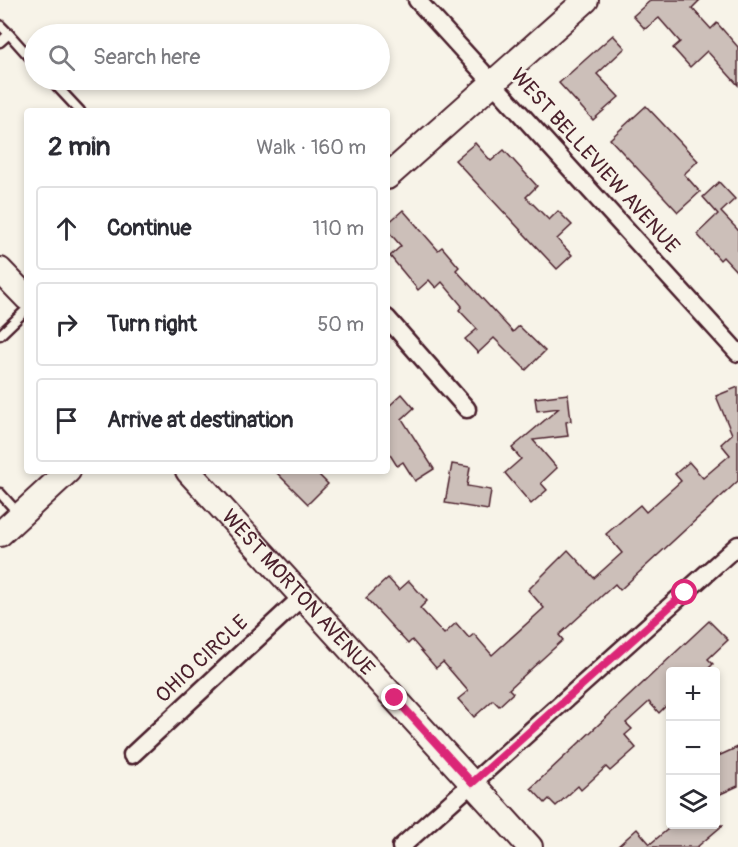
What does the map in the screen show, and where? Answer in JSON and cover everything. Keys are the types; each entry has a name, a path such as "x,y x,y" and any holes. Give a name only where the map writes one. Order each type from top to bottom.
{"main road":[{"path":"390,174 586,0"},
{"path":"0,270 24,295"},
{"path":"0,534 65,474"},
{"name":"WEST MORTON AVENUE","path":"191,474 530,847"}],"street":[{"name":"WEST BELLEVIEW AVENUE","path":"417,0 738,353"},
{"path":"390,321 467,409"},
{"path":"401,847 738,545"},
{"name":"OHIO CIRCLE","path":"132,755 303,596"}],"lane":[{"path":"0,25 24,51"},
{"path":"0,42 9,34"},
{"path":"60,90 77,108"},
{"path":"0,335 24,312"},
{"path":"0,493 21,515"}],"building":[{"path":"651,0 700,0 692,8 711,29 717,23 738,47 738,85 707,51 690,67 673,48 680,42 659,18 645,29 633,16"},
{"path":"613,35 625,48 597,74 619,97 593,120 559,83"},
{"path":"646,106 698,161 684,174 700,192 678,212 610,139"},
{"path":"475,143 491,161 504,150 537,186 526,197 549,220 558,211 572,225 557,239 572,255 557,269 455,160"},
{"path":"719,182 735,199 721,212 738,230 738,273 723,257 720,260 697,234 718,214 703,197"},
{"path":"403,210 438,250 442,247 459,267 456,270 513,332 519,326 545,351 526,370 494,338 478,353 465,339 477,329 459,310 462,306 442,282 436,288 429,280 418,290 390,256 401,246 390,233 390,221"},
{"path":"738,387 738,481 620,590 615,584 559,635 563,640 509,689 513,693 499,706 493,700 474,717 458,699 468,691 443,662 436,668 412,640 408,644 366,598 388,578 399,590 409,581 427,601 420,608 444,634 456,623 469,638 474,634 492,655 544,608 528,590 568,550 594,578 622,553 606,534 640,505 646,512 681,481 675,474 689,462 703,478 730,455 721,444 732,434 716,396"},
{"path":"402,394 414,408 402,419 434,469 415,481 403,462 397,466 390,455 390,405"},
{"path":"568,394 571,421 566,422 568,436 533,440 557,468 541,483 547,490 531,504 505,473 521,459 512,448 559,408 537,411 535,398"},
{"path":"452,464 470,467 467,486 491,490 488,510 445,503"},
{"path":"278,474 318,474 328,484 308,504"},
{"path":"709,621 728,640 708,659 713,664 710,667 666,667 666,706 659,713 649,702 626,723 632,729 625,735 636,748 610,771 606,767 581,790 578,786 556,806 549,799 545,803 531,788"},
{"path":"738,747 738,786 720,794 720,775 720,755"},
{"path":"637,829 650,844 668,829 718,829 697,847 617,847"}],"route":[{"path":"395,698 472,783 685,593"}]}
